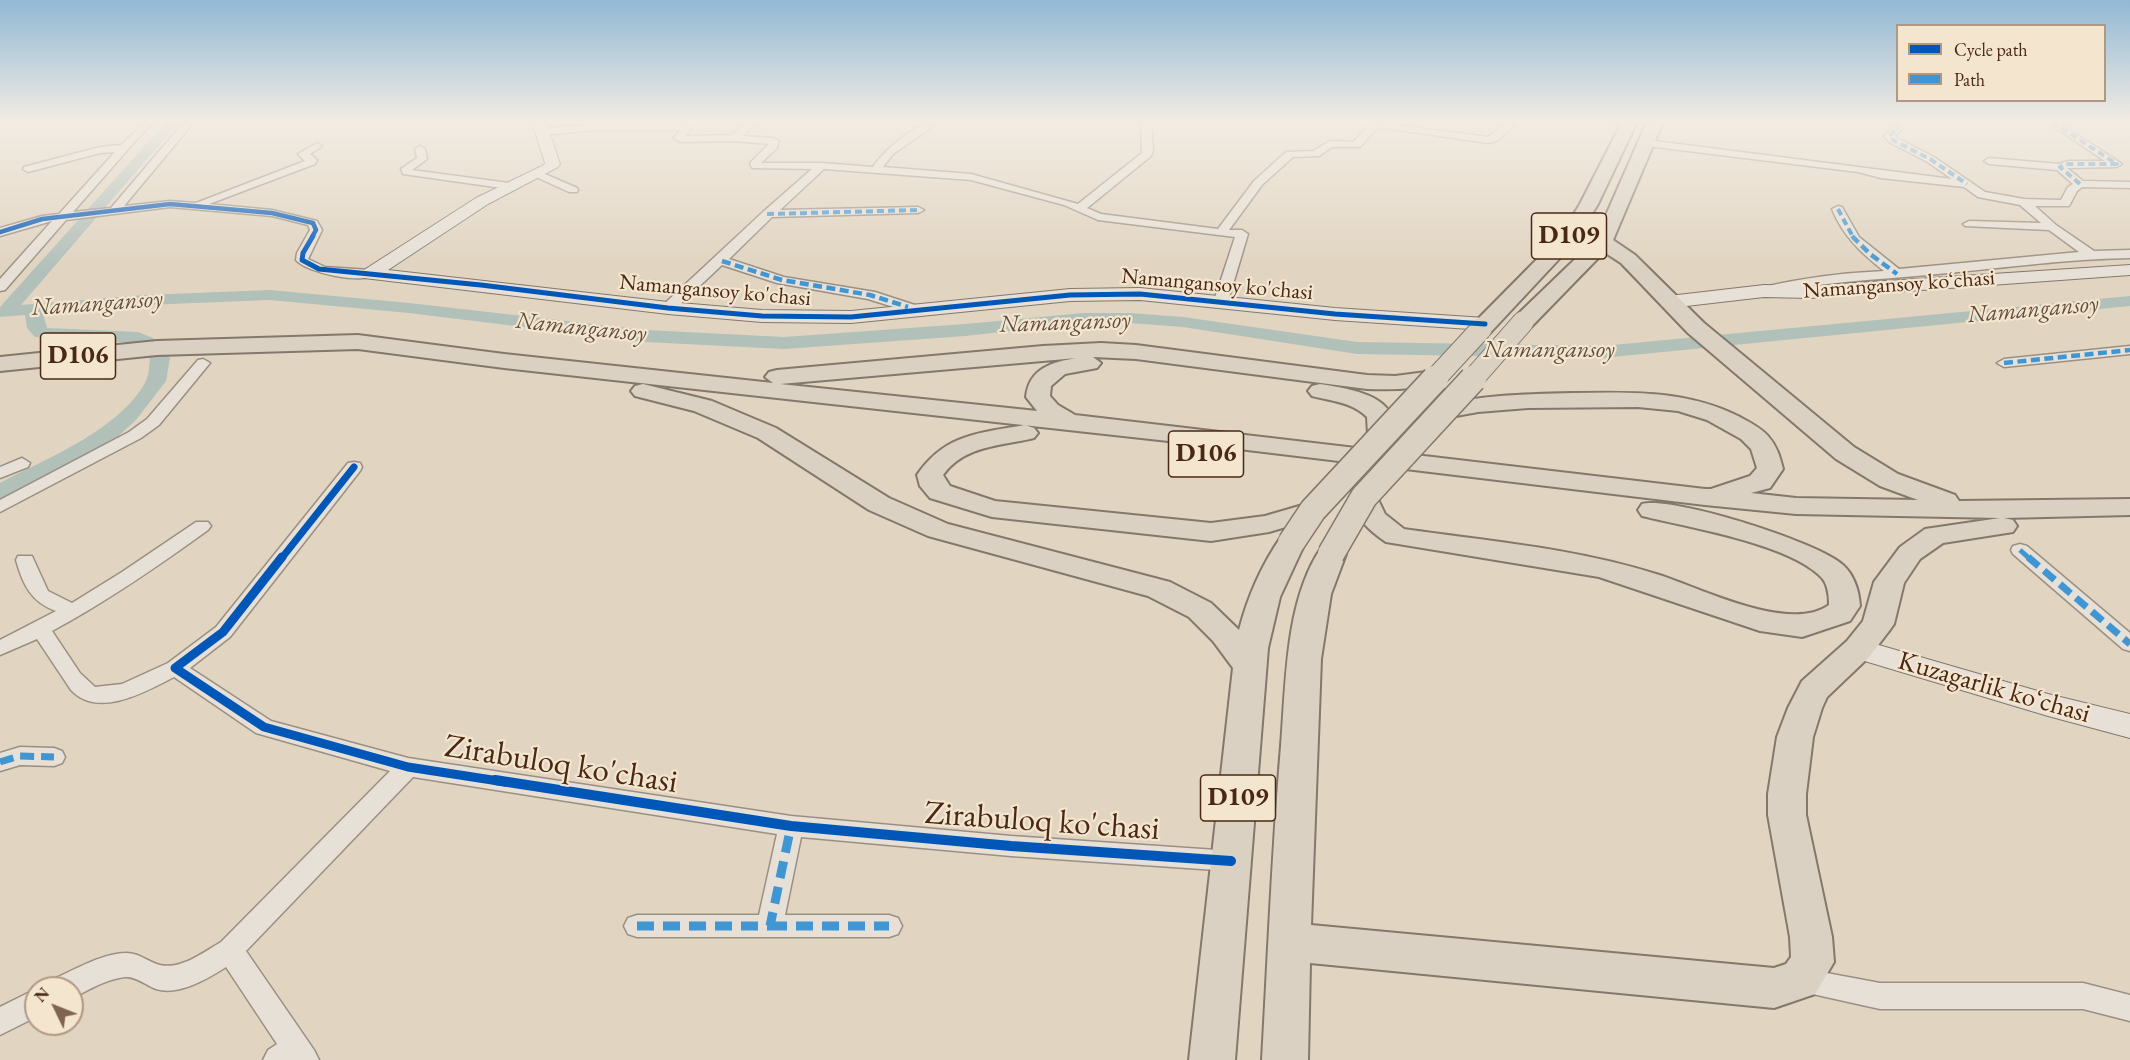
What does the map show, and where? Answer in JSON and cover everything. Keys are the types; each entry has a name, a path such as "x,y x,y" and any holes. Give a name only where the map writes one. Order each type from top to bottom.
{"main road":[{"name":"D109","path":"1212,1060 1246,720 1248,665 1262,604 1271,579 1313,510 1509,298 1541,269 1568,239 1589,204 1602,171"},
{"name":"D109","path":"1285,1060 1295,792 1303,682 1311,618 1323,569 1364,497 1445,411 1523,322 1603,242 1634,171"},
{"path":"1603,242 1628,259 1696,328 1845,453 1866,468 1929,496 1973,510"},
{"path":"1541,269 1570,276"},
{"path":"638,383 782,377 1043,353 1101,350 1136,352 1367,382 1395,383 1434,378"},
{"name":"D106","path":"0,382 151,357"},
{"name":"D106","path":"0,364 151,357 378,363 638,383 1067,422 1796,506 1973,510 2130,526"},
{"path":"1067,422 1049,410 1038,397 1039,384 1058,368 1099,362 1353,398 1378,415 1381,435"},
{"path":"638,383 704,406 767,433 879,504 938,530 1160,589 1200,610 1224,633 1248,665"},
{"name":"D106","path":"638,383 1652,510 1743,518 1892,527 2003,526 2041,517 2130,507"},
{"path":"1445,411 1468,405 1524,400 1667,401 1696,406 1718,414 1746,430 1764,447 1770,468 1760,482 1705,497"},
{"path":"1025,433 977,441 953,451 937,462 930,475 934,486 952,498 992,509 1211,532 1269,524 1313,510"},
{"path":"1364,497 1368,513 1379,525 1396,536 1601,568 1644,580 1760,621 1802,626 1833,617 1839,614 1845,606 1843,585 1822,562 1785,545 1710,523 1652,510"},
{"path":"1291,942 1774,988 1800,980 1813,962 1811,937 1788,815 1789,768 1795,737 1805,708 1814,690 1858,649 1878,624 1889,582 1910,553 1935,535 2003,526"}],"street":[{"path":"0,287 68,216 105,171"},
{"path":"108,212 134,189 145,171"},
{"path":"198,205 286,171"},
{"path":"409,171 509,186"},
{"path":"370,274 436,228 509,186 542,171"},
{"path":"668,308 722,261 767,214 816,171"},
{"path":"904,171 977,178 1080,208 1083,212 1098,217 1242,234 1221,301"},
{"path":"1080,208 1125,171"},
{"path":"1221,233 1258,183 1271,171"},
{"path":"1865,171 1967,184"},
{"path":"1948,171 1982,195 2025,202 2065,204 2072,189 2080,184 2130,185"},
{"path":"2066,171 2080,184"},
{"path":"538,174 573,190"},
{"path":"2025,202 2052,227 2090,254"},
{"name":"Namangansoy ko'chasi","path":"0,232 27,223 68,216 170,204 198,205 272,213 306,219 314,223 316,230 303,253 302,260 319,269 553,293 668,308 808,318 851,317 1099,294 1140,294 1483,326"},
{"path":"1838,209 1843,223 1855,242 1897,274"},
{"path":"767,214 918,210"},
{"path":"1,216 27,223"},
{"path":"1969,224 2052,227"},
{"path":"1764,291 1816,279 1897,274 2090,254 2130,254"},
{"path":"722,261 782,280 870,295 919,311"},
{"name":"Namangansoy koʻchasi","path":"1669,302 1764,291 1810,292 2130,270"},
{"path":"2004,363 2130,350"},
{"path":"0,507 135,435 153,422 196,358"},
{"path":"0,473 22,463"},
{"path":"41,630 79,685 92,695 102,696 124,690 175,668 223,632 354,467"},
{"path":"0,648 76,611 132,576 202,526"},
{"path":"2020,550 2130,644"},
{"path":"25,560 32,586 48,602 76,611"},
{"name":"Kuzagarlik koʻchasi","path":"1858,649 2048,705 2130,726"},
{"name":"Zirabuloq ko'chasi","path":"175,668 264,727 408,767 791,826 1011,846 1231,861"},
{"path":"0,762 20,756 54,757"},
{"path":"84,978 126,964 160,977 179,976 202,967 230,950 408,767"},
{"path":"770,926 791,826"},
{"path":"638,926 889,926"},
{"path":"230,950 293,1056"},
{"path":"1800,980 1880,996 2083,996 2130,1008"},
{"path":"0,1022 24,1009"}],"waterway":[{"path":"6,311 129,171"},
{"name":"Namangansoy","path":"33,309 144,300 270,295 409,308 646,336 784,343 965,330 1084,318 1130,318 1183,322 1357,348 1602,352 2130,301"},
{"name":"Namangansoy","path":"0,312 33,309"},
{"path":"0,492 107,434 129,416 156,381 160,358 146,342 138,338 42,333 36,328 33,309"}],"marked path":[{"path":"1948,171 1967,184"},
{"path":"2065,171 2080,184"},
{"path":"1838,209 1848,231 1862,247 1897,274"},
{"path":"767,214 918,210"},
{"path":"722,261 782,280 870,295 908,307"},
{"path":"2004,363 2130,350"},
{"path":"2020,550 2130,644"},
{"path":"0,762 20,756 54,757"},
{"path":"637,926 770,926 791,826"},
{"path":"770,926 889,926"}],"cycle path":[{"path":"0,232 42,219 170,204 272,213 313,223 316,230 303,253 302,260 319,269 481,285 668,308 762,316 851,317 1070,295 1140,294 1335,314 1485,324"},
{"path":"354,467 223,632 175,668 264,727 408,767 791,826 1011,846 1231,861"}]}
